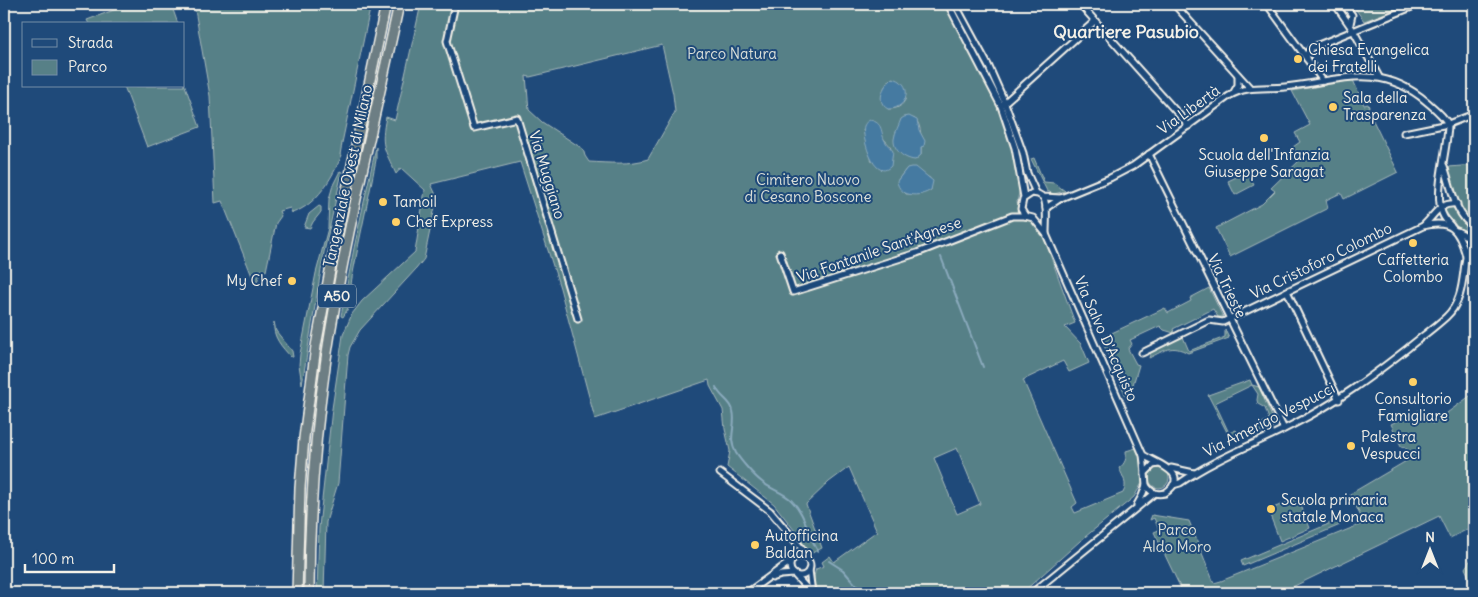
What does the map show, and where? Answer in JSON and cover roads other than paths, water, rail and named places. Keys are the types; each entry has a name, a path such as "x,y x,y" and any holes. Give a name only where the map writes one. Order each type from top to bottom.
{"highway":[{"name":"Tangenziale Ovest di Milano","path":"297,593 304,438 316,346 332,260 386,4"},
{"name":"Tangenziale Ovest di Milano","path":"309,593 312,506 326,360 345,252 399,4"}],"street":[{"name":"Via Muggiano","path":"455,4 447,42 474,128 517,118 578,319"},
{"path":"948,4 1003,104 1024,196 1021,205 1012,216"},
{"path":"955,4 989,67 1020,145 1027,173 1036,193 1043,197 1061,198"},
{"path":"1080,4 1188,126"},
{"path":"1174,4 1250,88"},
{"path":"1267,4 1323,81"},
{"path":"1336,4 1350,24 1380,77"},
{"path":"1344,4 1352,15 1350,24"},
{"path":"1307,59 1307,54 1311,48 1419,4"},
{"path":"1003,104 1095,21"},
{"path":"1234,93 1238,85 1238,74"},
{"name":"Via Libertà","path":"1045,210 1061,198 1124,171 1234,93 1250,88 1285,87 1363,76 1380,77 1401,84 1412,91 1441,114 1448,124"},
{"path":"1404,133 1448,124 1474,114"},
{"path":"1440,207 1440,189 1448,124"},
{"name":"Via Trieste","path":"1148,154 1284,429"},
{"path":"1444,166 1450,191 1456,204 1465,220 1472,226"},
{"path":"1024,196 1036,193"},
{"path":"1043,197 1046,202 1046,234"},
{"path":"1423,226 1440,207 1448,203 1456,204"},
{"path":"1021,205 1025,216"},
{"name":"Via Amerigo Vespucci","path":"1440,207 1445,218 1460,239 1466,259"},
{"path":"1012,216 1040,217 1045,210"},
{"name":"Via Fontanile Sant'Agnese","path":"780,252 793,292 902,258 1012,216"},
{"path":"1033,218 1046,234"},
{"path":"1423,226 1437,222 1444,223 1472,241"},
{"name":"Via Cristoforo Colombo","path":"1142,353 1209,320 1223,322 1423,226"},
{"name":"Via Amerigo Vespucci","path":"1032,593 1155,493 1165,493 1173,485 1180,483 1226,455 1284,429 1339,400 1391,361 1453,310 1461,292 1466,259 1472,241 1472,226"},
{"name":"Via Salvo D'Acquisto","path":"1046,234 1143,455 1145,473"},
{"path":"1287,292 1339,400"},
{"name":"Via Amerigo Vespucci","path":"1143,455 1169,468 1195,473"},
{"path":"1155,493 1149,490 1146,485 1145,473 1153,465 1160,464"},
{"path":"1169,468 1174,476 1173,485"},
{"path":"720,473 770,511 803,550 810,564 812,593"},
{"name":"Via Amerigo Vespucci","path":"1128,514 1142,496 1146,485"},
{"path":"795,542 796,550 790,567 812,593"},
{"path":"747,593 793,559 801,556 807,559"},
{"path":"766,580 781,575 794,574 803,576 809,570"}],"water":[{"path":"892,78 899,80 903,84 906,89 906,95 901,105 888,109 884,106 881,98 883,89"},
{"path":"909,116 917,120 919,130 925,141 924,146 921,147 921,155 915,160 907,158 900,153 894,143 895,134 901,119"},
{"path":"870,120 878,123 885,141 893,151 891,166 885,170 879,169 874,164 867,147 864,126"},
{"path":"916,167 933,181 931,190 915,195 901,190 897,181 907,168"}],"waterway":[{"path":"941,257 983,367"},
{"path":"716,387 732,407 734,416 732,442 736,453 759,479 788,497 796,506 818,551"},
{"path":"829,561 843,570 863,593"}],"place":[{"name":"Chiesa Evangelica dei Fratelli","path":"1298,59"},
{"name":"Sala della Trasparenza","path":"1333,107"},
{"name":"Scuola dell'Infanzia Giuseppe Saragat","path":"1264,138"},
{"name":"Tamoil","path":"383,202"},
{"name":"Chef Express","path":"396,222"},
{"name":"Caffetteria Colombo","path":"1413,243"},
{"name":"My Chef","path":"292,281"},
{"name":"Consultorio Famigliare","path":"1413,382"},
{"name":"Palestra Vespucci","path":"1351,446"},
{"name":"Scuola primaria statale Monaca","path":"1271,509"},
{"name":"Autofficina Baldan","path":"755,545"}],"district":[{"name":"Quartiere Pasubio","path":"1126,32"}],"park label":[{"name":"Parco Natura","path":"732,54"},
{"name":"Cimitero Nuovo di Cesano Boscone","path":"808,188"},
{"name":"Parco Aldo Moro","path":"1177,538"}]}
